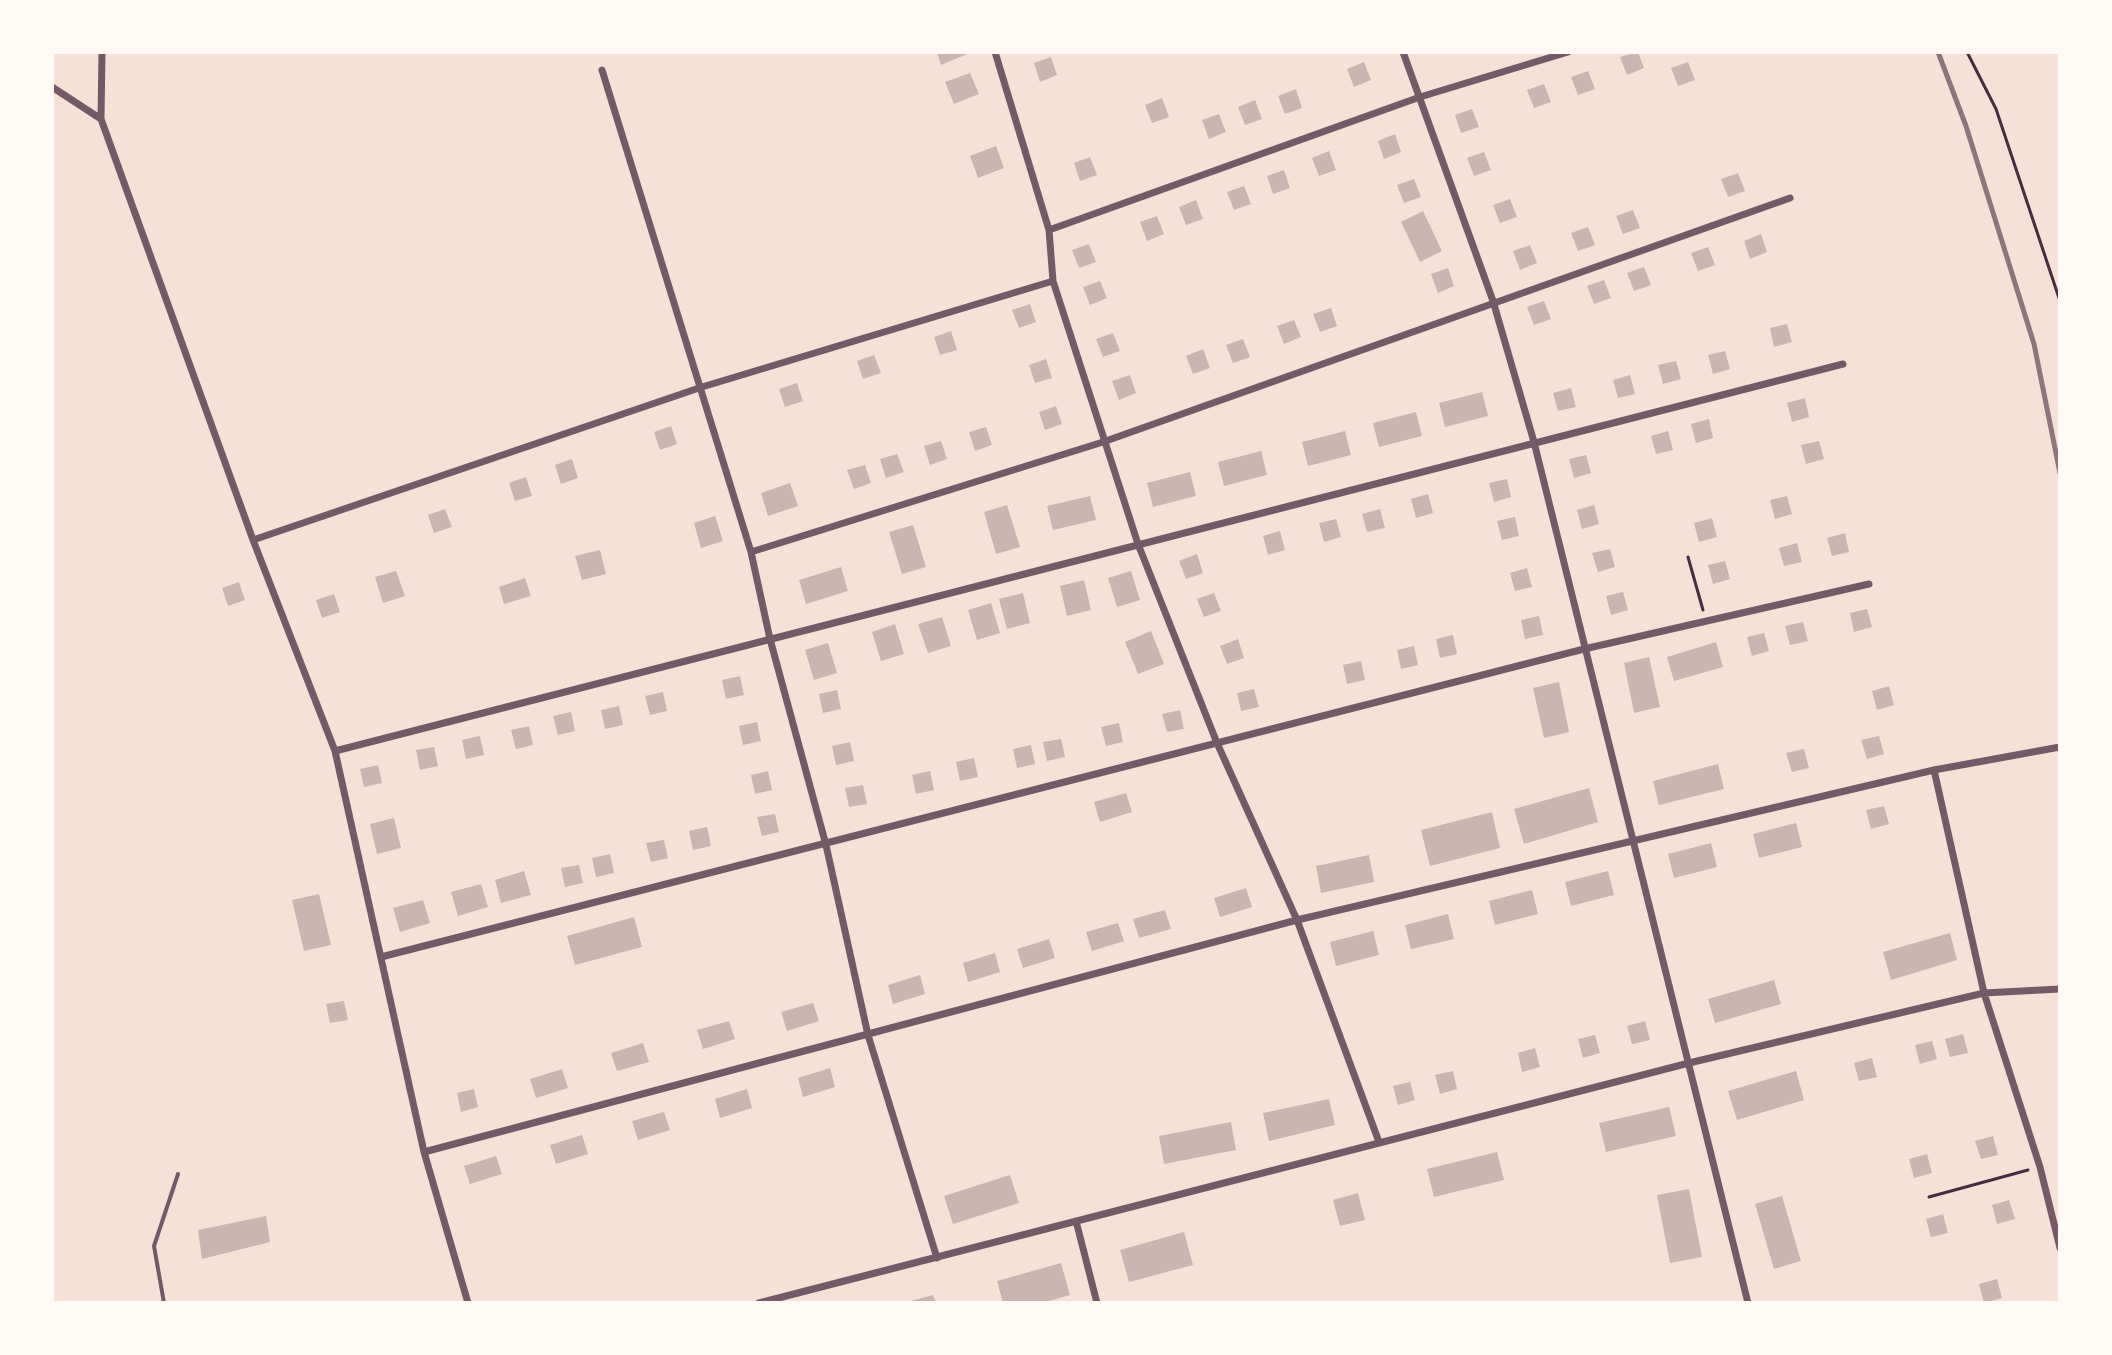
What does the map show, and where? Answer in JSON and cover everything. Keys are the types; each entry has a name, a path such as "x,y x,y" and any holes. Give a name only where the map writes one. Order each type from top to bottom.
{"street":[{"path":"102,52 101,119 253,540 335,751 424,1152 468,1303"},
{"path":"1403,52 1493,301 1534,442 1748,1303"},
{"path":"1049,230 1420,97 1568,52"},
{"path":"996,53 1049,230 1053,281 1138,544 1217,743 1297,920 1379,1142"},
{"path":"602,70 751,552 770,639 826,845 868,1035 937,1258"},
{"path":"52,87 101,119"},
{"path":"751,552 1103,442 1790,198"},
{"path":"253,540 702,387 1053,281"},
{"path":"335,751 1843,364"},
{"path":"381,957 1584,649 1869,584"},
{"path":"424,1152 1297,920 1934,770 2060,747"},
{"path":"1934,770 1984,993 2040,1167 2060,1248"},
{"path":"759,1303 1689,1063 1984,993 2060,989"},
{"path":"1076,1221 1097,1303"}],"lane":[{"path":"164,1303 154,1246 178,1174"}],"path":[{"path":"1967,52 1996,109 2060,301"},
{"path":"1688,557 1706,622"},
{"path":"1929,1197 2040,1167"}],"building":[{"path":"937,52 972,52 941,65"},
{"path":"1638,52 1644,68 1627,75 1620,57"},
{"path":"1051,57 1057,75 1040,82 1034,63"},
{"path":"1364,62 1371,80 1354,87 1347,69"},
{"path":"1688,62 1695,80 1678,86 1671,68"},
{"path":"1588,71 1595,89 1578,95 1571,77"},
{"path":"970,73 979,94 954,104 945,82"},
{"path":"1544,84 1551,102 1534,108 1527,90"},
{"path":"1296,89 1302,108 1285,114 1278,96"},
{"path":"1162,98 1169,117 1152,123 1145,105"},
{"path":"1255,100 1262,119 1245,125 1238,107"},
{"path":"1472,109 1479,127 1461,133 1455,115"},
{"path":"1219,114 1226,132 1209,139 1202,120"},
{"path":"1395,134 1401,152 1384,159 1378,141"},
{"path":"996,146 1004,168 978,178 970,156"},
{"path":"1329,151 1336,170 1319,176 1312,158"},
{"path":"1484,152 1491,170 1474,176 1467,158"},
{"path":"1090,157 1097,175 1080,181 1074,163"},
{"path":"1284,170 1290,188 1273,194 1267,176"},
{"path":"1738,173 1745,191 1728,197 1721,179"},
{"path":"1414,179 1421,197 1404,203 1397,185"},
{"path":"1244,186 1251,204 1234,210 1227,192"},
{"path":"1510,199 1517,217 1500,223 1493,205"},
{"path":"1196,200 1203,219 1186,225 1179,207"},
{"path":"1633,210 1640,228 1623,234 1616,216"},
{"path":"1423,211 1442,251 1420,262 1401,222"},
{"path":"1157,216 1164,234 1147,241 1140,222"},
{"path":"1588,227 1595,245 1578,251 1571,233"},
{"path":"1761,234 1767,252 1750,259 1744,241"},
{"path":"1089,244 1096,262 1079,268 1072,250"},
{"path":"1530,245 1537,263 1520,270 1513,251"},
{"path":"1708,247 1715,265 1698,271 1691,253"},
{"path":"1644,267 1651,285 1634,291 1627,273"},
{"path":"1448,268 1454,286 1438,293 1431,274"},
{"path":"1604,280 1611,298 1594,304 1587,286"},
{"path":"1100,281 1107,298 1090,305 1083,287"},
{"path":"1544,301 1551,319 1534,325 1527,307"},
{"path":"1030,304 1036,322 1019,328 1012,310"},
{"path":"1331,308 1337,326 1320,332 1313,314"},
{"path":"1294,320 1301,337 1284,344 1277,326"},
{"path":"1787,324 1792,342 1774,347 1770,328"},
{"path":"951,331 957,350 940,355 934,337"},
{"path":"1113,333 1120,351 1103,357 1096,339"},
{"path":"1243,339 1250,357 1233,363 1226,345"},
{"path":"1203,349 1210,368 1193,374 1186,356"},
{"path":"1725,351 1730,369 1713,374 1708,355"},
{"path":"874,355 881,373 863,379 857,361"},
{"path":"1046,359 1052,378 1035,383 1029,365"},
{"path":"1676,361 1681,379 1663,384 1658,365"},
{"path":"1130,375 1136,393 1119,400 1112,381"},
{"path":"1630,375 1635,394 1618,398 1613,380"},
{"path":"797,383 803,401 785,407 779,389"},
{"path":"1571,388 1576,407 1558,411 1553,393"},
{"path":"1482,392 1488,416 1445,427 1439,403"},
{"path":"1805,398 1809,417 1792,422 1787,403"},
{"path":"1056,406 1062,424 1045,430 1039,412"},
{"path":"1416,412 1422,436 1379,447 1373,423"},
{"path":"1709,419 1713,438 1696,443 1691,424"},
{"path":"671,426 677,444 660,450 654,432"},
{"path":"986,427 992,445 975,451 969,432"},
{"path":"1345,431 1351,455 1308,466 1302,442"},
{"path":"1668,431 1673,450 1656,454 1651,436"},
{"path":"941,441 947,459 930,465 924,446"},
{"path":"1819,441 1824,459 1806,464 1801,445"},
{"path":"1261,451 1267,475 1224,486 1218,462"},
{"path":"897,454 904,472 886,478 880,459"},
{"path":"1586,455 1591,473 1574,478 1569,459"},
{"path":"572,459 578,478 561,484 555,465"},
{"path":"865,465 871,483 854,489 847,470"},
{"path":"1190,472 1196,496 1153,507 1147,483"},
{"path":"526,477 532,496 515,501 509,483"},
{"path":"1507,479 1511,497 1494,502 1489,483"},
{"path":"790,483 798,506 768,516 761,493"},
{"path":"1428,494 1433,513 1416,518 1411,499"},
{"path":"1090,496 1096,520 1053,530 1047,506"},
{"path":"1787,496 1792,514 1775,519 1770,500"},
{"path":"1007,505 1020,547 996,554 984,512"},
{"path":"1594,505 1599,524 1582,529 1577,510"},
{"path":"445,509 452,527 434,533 428,515"},
{"path":"1380,509 1385,528 1367,532 1362,514"},
{"path":"715,516 723,541 701,548 694,523"},
{"path":"1515,517 1519,536 1502,540 1497,521"},
{"path":"1712,518 1717,537 1699,542 1694,523"},
{"path":"1336,519 1341,537 1324,542 1319,523"},
{"path":"913,525 926,567 902,574 889,532"},
{"path":"1280,531 1285,550 1268,555 1263,536"},
{"path":"1845,533 1849,552 1832,556 1827,538"},
{"path":"1797,543 1802,562 1784,566 1779,548"},
{"path":"1610,549 1615,567 1598,572 1592,553"},
{"path":"600,550 606,574 582,580 575,556"},
{"path":"1197,554 1203,573 1186,579 1179,561"},
{"path":"1725,561 1730,579 1713,584 1708,565"},
{"path":"841,567 848,591 806,604 799,580"},
{"path":"1527,568 1532,587 1515,591 1510,573"},
{"path":"396,571 405,596 383,603 375,577"},
{"path":"1131,571 1140,600 1117,607 1108,578"},
{"path":"525,578 531,596 504,604 499,587"},
{"path":"1084,580 1091,610 1067,616 1060,586"},
{"path":"239,582 245,600 228,606 222,588"},
{"path":"1623,592 1628,610 1611,615 1606,596"},
{"path":"1023,593 1030,623 1007,629 999,599"},
{"path":"1214,593 1221,611 1204,617 1197,599"},
{"path":"334,594 340,612 322,618 316,600"},
{"path":"991,603 1000,633 977,640 968,610"},
{"path":"1867,609 1872,627 1854,632 1850,613"},
{"path":"1539,616 1543,635 1525,639 1521,620"},
{"path":"942,617 951,646 928,653 918,624"},
{"path":"1803,622 1808,641 1790,645 1785,626"},
{"path":"895,624 904,654 881,661 872,632"},
{"path":"1151,631 1164,664 1138,674 1125,642"},
{"path":"1764,633 1769,651 1752,656 1747,637"},
{"path":"1453,635 1457,654 1440,658 1436,639"},
{"path":"1238,639 1244,658 1227,664 1220,646"},
{"path":"1716,642 1723,667 1674,681 1667,657"},
{"path":"828,643 837,673 814,680 805,650"},
{"path":"1414,646 1418,665 1401,669 1397,650"},
{"path":"1649,657 1660,707 1634,713 1624,663"},
{"path":"1361,661 1365,680 1347,684 1343,665"},
{"path":"740,676 744,695 726,699 722,680"},
{"path":"1559,682 1569,732 1544,738 1533,688"},
{"path":"1889,686 1894,705 1877,710 1872,691"},
{"path":"1254,689 1259,707 1241,711 1237,693"},
{"path":"837,690 841,709 823,713 819,694"},
{"path":"663,692 667,711 650,715 645,696"},
{"path":"619,706 623,725 605,729 601,710"},
{"path":"1180,710 1184,729 1167,732 1162,714"},
{"path":"571,712 575,731 558,735 553,716"},
{"path":"757,722 761,741 743,745 739,726"},
{"path":"1119,723 1123,742 1106,746 1101,727"},
{"path":"529,726 533,745 516,749 511,730"},
{"path":"480,736 484,755 466,759 462,740"},
{"path":"1879,736 1884,754 1867,759 1861,740"},
{"path":"1061,739 1065,757 1047,761 1043,742"},
{"path":"850,742 854,761 836,765 832,746"},
{"path":"1031,745 1035,764 1017,768 1013,749"},
{"path":"434,747 438,766 420,770 416,750"},
{"path":"1804,749 1809,768 1792,772 1786,753"},
{"path":"974,758 978,777 960,781 956,762"},
{"path":"1718,764 1724,789 1659,805 1653,781"},
{"path":"378,765 382,783 364,787 360,769"},
{"path":"768,771 772,790 755,794 751,775"},
{"path":"930,771 934,790 916,794 912,775"},
{"path":"863,785 867,804 849,807 845,788"},
{"path":"1589,788 1598,822 1524,844 1514,809"},
{"path":"1126,793 1132,812 1100,822 1094,802"},
{"path":"1884,806 1889,824 1871,829 1866,810"},
{"path":"1492,812 1500,848 1430,866 1421,830"},
{"path":"775,814 779,832 762,836 757,817"},
{"path":"394,818 401,848 377,854 370,824"},
{"path":"1796,823 1802,847 1759,858 1753,834"},
{"path":"707,827 711,846 693,850 689,831"},
{"path":"664,840 668,858 651,862 646,843"},
{"path":"1711,843 1717,867 1674,878 1668,854"},
{"path":"610,854 614,873 596,877 592,858"},
{"path":"1369,855 1374,882 1321,893 1316,866"},
{"path":"579,865 583,883 565,887 561,868"},
{"path":"524,871 531,895 501,903 495,880"},
{"path":"1608,871 1614,895 1571,906 1565,882"},
{"path":"481,884 488,907 458,916 451,892"},
{"path":"1246,888 1252,907 1220,917 1214,898"},
{"path":"1532,890 1538,914 1495,925 1489,901"},
{"path":"319,894 331,945 304,951 292,900"},
{"path":"423,900 430,923 400,932 393,908"},
{"path":"1165,910 1171,929 1139,938 1133,919"},
{"path":"1448,914 1454,939 1411,949 1405,925"},
{"path":"634,917 642,947 575,965 567,936"},
{"path":"1118,923 1124,941 1092,951 1086,932"},
{"path":"1373,931 1379,955 1336,966 1330,942"},
{"path":"1950,933 1957,960 1891,980 1883,952"},
{"path":"1049,939 1055,958 1023,968 1017,949"},
{"path":"995,953 1000,972 968,982 963,963"},
{"path":"920,975 925,994 893,1004 888,985"},
{"path":"1774,980 1781,1004 1715,1023 1708,999"},
{"path":"344,1001 348,1020 330,1023 326,1004"},
{"path":"813,1003 819,1021 787,1031 781,1012"},
{"path":"729,1021 735,1039 703,1049 697,1030"},
{"path":"1645,1021 1650,1040 1632,1044 1627,1026"},
{"path":"1963,1034 1968,1053 1950,1057 1945,1039"},
{"path":"1595,1035 1600,1053 1583,1058 1578,1039"},
{"path":"1932,1041 1937,1059 1920,1064 1915,1045"},
{"path":"643,1043 649,1062 617,1071 611,1053"},
{"path":"1535,1048 1540,1067 1522,1072 1518,1053"},
{"path":"1872,1058 1877,1077 1859,1081 1854,1063"},
{"path":"830,1068 835,1087 803,1097 798,1078"},
{"path":"562,1069 568,1088 536,1098 530,1079"},
{"path":"1453,1071 1457,1089 1440,1094 1435,1075"},
{"path":"1796,1071 1804,1100 1737,1120 1728,1091"},
{"path":"1410,1082 1415,1100 1398,1105 1393,1086"},
{"path":"474,1089 478,1107 461,1112 457,1093"},
{"path":"747,1089 752,1108 720,1118 715,1099"},
{"path":"1329,1099 1335,1125 1269,1141 1263,1113"},
{"path":"1669,1107 1676,1136 1606,1152 1599,1123"},
{"path":"664,1112 670,1130 638,1140 632,1121"},
{"path":"1231,1122 1236,1150 1164,1164 1159,1136"},
{"path":"582,1135 588,1154 556,1164 550,1145"},
{"path":"1993,1136 1998,1155 1981,1159 1975,1141"},
{"path":"1497,1152 1504,1180 1434,1197 1427,1169"},
{"path":"1927,1154 1932,1173 1914,1178 1909,1159"},
{"path":"496,1156 502,1174 470,1184 464,1166"},
{"path":"1010,1175 1019,1203 953,1224 944,1196"},
{"path":"1689,1189 1702,1257 1670,1263 1657,1195"},
{"path":"1358,1193 1365,1220 1340,1226 1333,1200"},
{"path":"1782,1196 1801,1261 1774,1269 1755,1204"},
{"path":"2009,1200 2015,1219 1997,1224 1992,1205"},
{"path":"1943,1214 1948,1233 1931,1237 1926,1219"},
{"path":"266,1216 270,1242 202,1259 198,1230"},
{"path":"1184,1232 1193,1265 1129,1282 1120,1250"},
{"path":"1061,1263 1070,1295 1042,1303 1003,1303 997,1281"},
{"path":"1997,1279 2002,1298 1984,1303 1979,1284"},
{"path":"933,1295 936,1303 907,1303 907,1302"}],"railway":[{"path":"1938,52 1966,126 2034,344 2060,473"}]}
